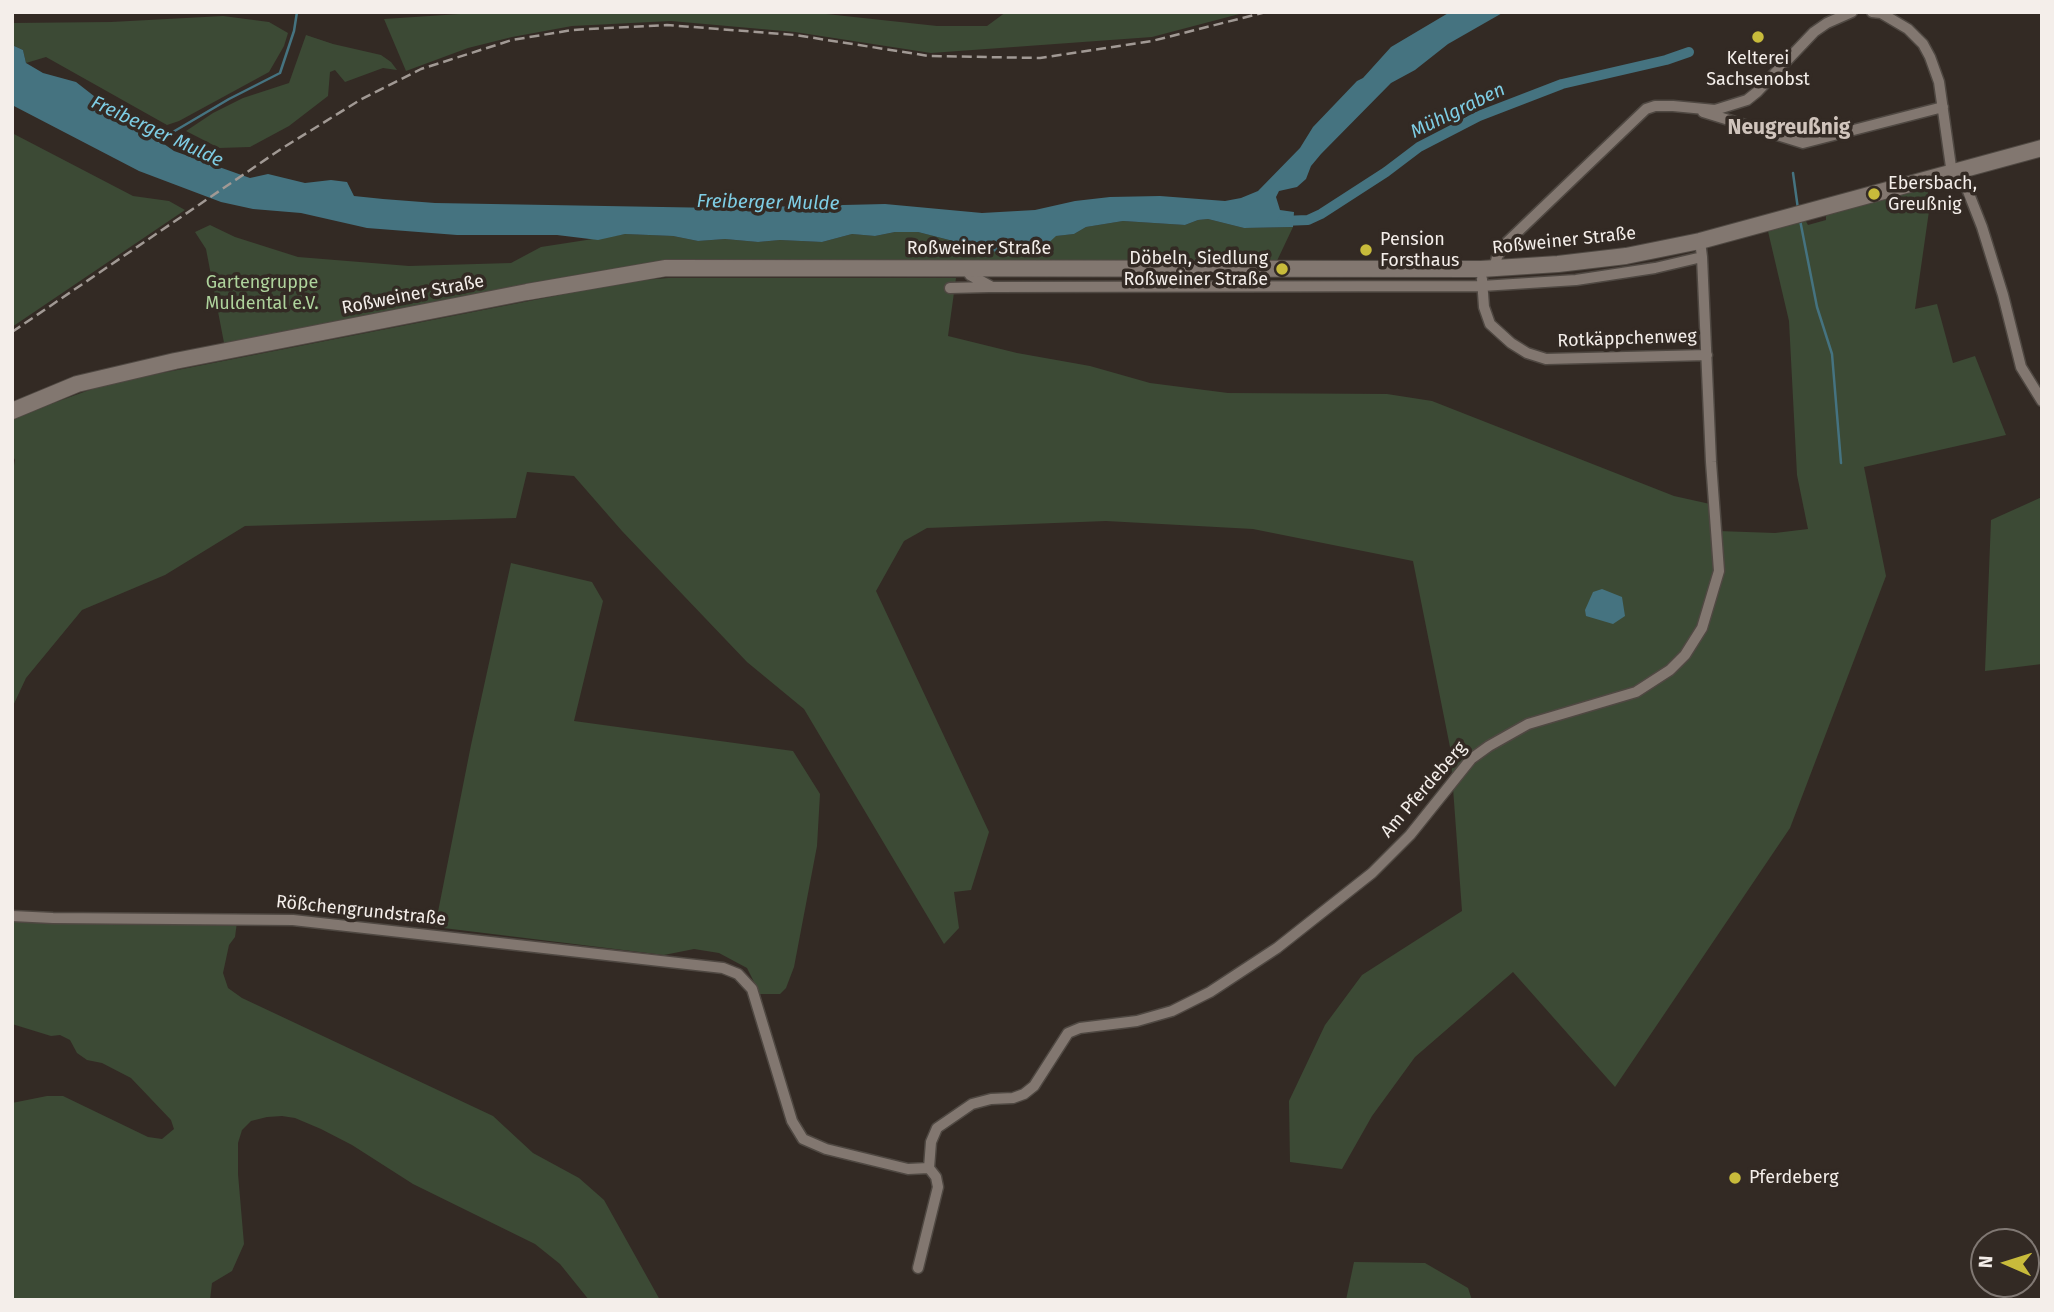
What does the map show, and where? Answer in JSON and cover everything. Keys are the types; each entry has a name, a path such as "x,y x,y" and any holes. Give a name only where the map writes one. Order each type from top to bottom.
{"main road":[{"name":"Roßweiner Straße","path":"12,411 77,384 176,361 628,273 688,267 1488,269 1558,264 1701,249 2042,148"}],"street":[{"path":"1488,269 1504,245 1637,117 1655,106 1715,110 1747,100 1814,32 1852,12"},
{"path":"1872,12 1881,13 1908,29 1923,44 1939,82 1956,172 1982,227 2021,367 2042,401"},
{"path":"1699,110 1803,143 1943,107"},
{"path":"950,288 1482,286 1589,278 1655,268 1701,249"},
{"name":"Am Pferdeberg","path":"918,1268 938,1187 936,1177 929,1168 931,1142 937,1128 972,1104 991,1098 1013,1098 1024,1094 1034,1086 1068,1033 1080,1028 1136,1021 1172,1011 1210,992 1277,948 1372,873 1410,835 1471,759 1489,746 1528,724 1636,692 1670,670 1685,655 1702,628 1719,571 1701,249"},
{"path":"966,269 981,283 992,287"},
{"path":"1310,269 1310,287"},
{"path":"1406,269 1406,287"},
{"name":"Rotkäppchenweg","path":"1488,269 1482,286 1484,307 1490,324 1527,353 1546,359 1707,355"},
{"name":"Rößchengrundstraße","path":"12,916 140,920 293,920 723,968 738,974 752,989 792,1121 803,1139 810,1144 896,1166 922,1170 929,1168"}],"green space":[{"path":"490,12 808,12 937,26 987,26 1006,12 1247,12 1152,37 931,53 795,32 671,21 572,26 468,48 406,71 384,19"},
{"path":"223,16 269,22 288,33 284,46 269,72 167,125 46,57 26,63 23,50 12,45 12,23 111,22"},
{"path":"306,35 381,55 397,70 383,68 345,82 335,70 330,72 328,96 289,126 250,147 219,148 186,131 243,98 289,83"},
{"path":"12,133 133,196 169,201 185,210 12,327"},
{"path":"1927,185 1930,204 1915,309 1937,304 1953,363 1975,356 2006,435 1864,467 1886,576 1790,828 1615,1087 1513,972 1415,1057 1372,1116 1342,1169 1290,1162 1289,1101 1325,1025 1362,975 1462,911 1450,747 1413,561 1253,529 1106,521 927,528 904,541 876,591 989,832 971,890 954,892 959,928 944,944 804,709 747,662 622,531 574,476 527,472 516,518 245,526 165,575 82,610 26,678 12,708 12,476 15,460 12,454 12,418 106,384 631,281 668,278 956,278 948,336 1017,353 1090,366 1150,383 1228,393 1387,394 1432,401 1674,496 1710,504 1710,526 1718,531 1775,533 1808,529 1797,475 1789,321 1767,227 1804,218 1808,225 1826,220 1826,212"},
{"name":"Gartengruppe Muldental e.V.","path":"1208,219 1244,228 1293,227 1275,265 666,264 225,348 206,249 195,232 210,225 235,237 298,257 409,266 511,263 541,247 625,234 673,236 698,241 725,239 822,242 852,234 875,236 895,232 918,232 1000,253 1055,236 1074,234 1086,227 1123,221 1185,225"},
{"path":"2042,497 2042,664 1985,671 1991,520"},
{"path":"511,563 592,582 603,601 574,721 793,751 820,794 817,846 794,967 786,988 780,994 760,994 747,968 719,953 694,949 664,955 435,927"},
{"path":"12,918 237,922 223,973 228,988 242,998 493,1116 533,1153 579,1178 604,1200 660,1300 589,1300 560,1264 535,1244 413,1184 352,1145 321,1129 295,1118 282,1116 251,1121 242,1130 238,1143 238,1174 244,1244 232,1271 212,1283 210,1300 12,1300 12,1103 47,1096 63,1096 148,1137 162,1139 174,1129 171,1120 131,1078 102,1063 87,1060 77,1053 70,1040 60,1035 51,1036 12,1024"},
{"path":"1354,1262 1425,1263 1468,1288 1472,1300 1346,1300"}],"water":[{"path":"1450,12 1504,12 1448,44 1415,70 1391,83 1321,154 1311,166 1306,179 1297,187 1279,191 1276,197 1280,210 1294,212 1293,227 1244,228 1208,219 1185,225 1123,221 1086,227 1074,234 1056,236 1043,248 1000,253 918,232 895,232 875,236 852,234 822,242 758,242 725,239 698,241 673,236 625,234 598,240 557,235 457,235 367,228 301,213 253,209 221,202 139,171 12,105 12,45 23,50 26,63 43,73 76,82 150,134 162,137 164,144 174,151 250,178 268,174 305,183 331,180 347,182 354,196 383,199 435,203 719,208 885,204 982,213 1035,210 1110,197 1160,196 1225,201 1258,191 1300,148 1313,127 1391,47"},
{"path":"1602,589 1622,597 1625,616 1613,624 1586,616 1585,610 1593,592"}],"waterway":[{"name":"Freiberger Mulde","path":"161,139 280,73 294,31 297,12"},
{"name":"Mühlgraben","path":"1282,221 1308,220 1321,214 1419,147 1479,116 1562,84 1666,60 1689,52"},
{"path":"1793,173 1798,209"},
{"path":"1800,220 1817,307 1832,354 1841,463"}],"railway":[{"path":"12,332 281,149 360,100 421,69 512,40 572,30 667,25 795,35 929,56 1040,58 1152,41 1266,12"}],"place":[{"name":"Kelterei Sachsenobst","path":"1758,37"},
{"name":"Ebersbach, Greußnig","path":"1874,194"},
{"name":"Pension Forsthaus","path":"1366,250"},
{"name":"Döbeln, Siedlung Roßweiner Straße","path":"1282,269"},
{"name":"Pferdeberg","path":"1735,1178"}],"district":[{"name":"Neugreußnig","path":"1789,128"}]}
